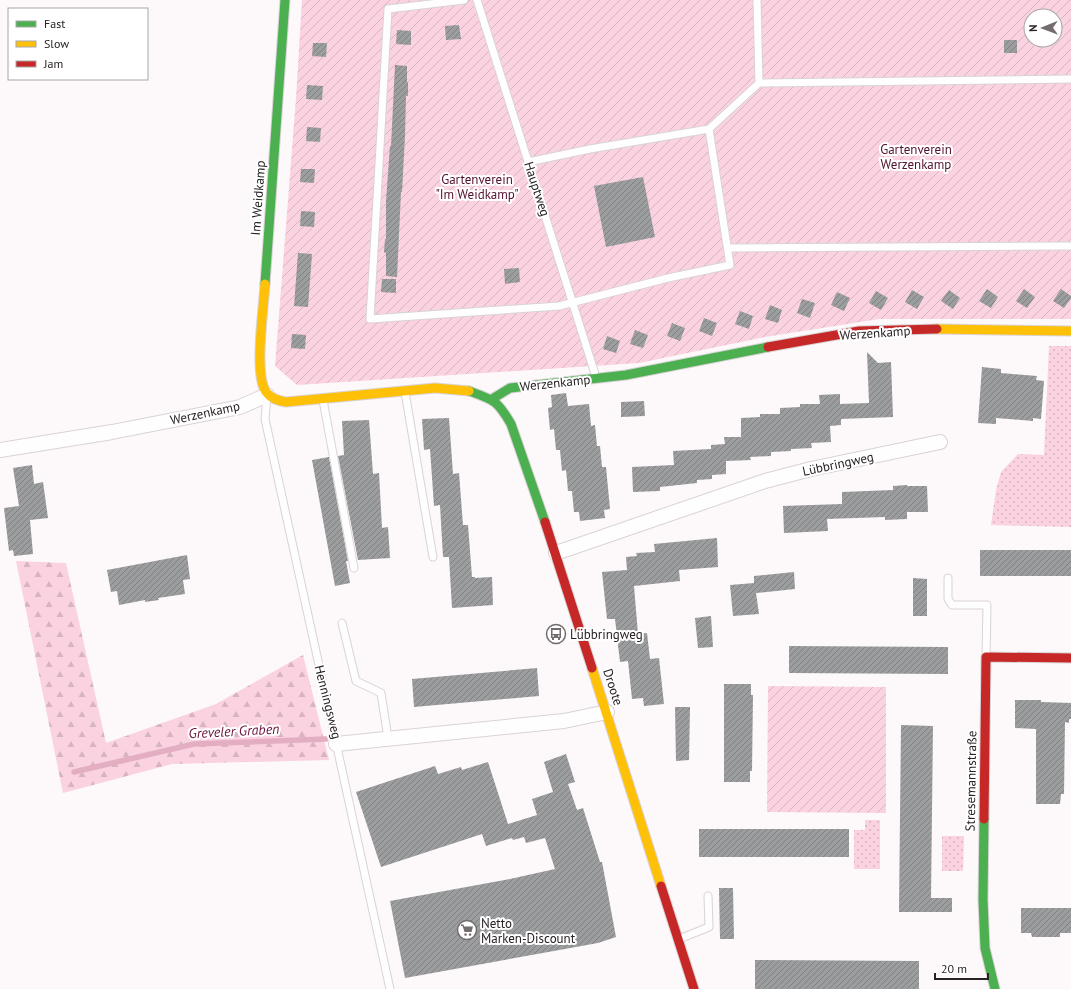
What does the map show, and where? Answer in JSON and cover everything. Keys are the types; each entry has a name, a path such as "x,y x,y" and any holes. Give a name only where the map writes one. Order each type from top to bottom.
{"street":[{"name":"Im Weidkamp","path":"267,395 260,380 260,361 285,0"},
{"name":"Werzenkamp","path":"492,399 510,388 626,375 782,344 859,331 962,329 1071,331"},
{"path":"267,395 279,401 286,402 436,388 466,390 492,399"},
{"name":"Werzenkamp","path":"0,450 112,432 240,407 267,395"},
{"name":"Droote","path":"492,399 503,410 511,424 556,553 694,989"},
{"name":"Lübbringweg","path":"556,553 765,481 811,469 940,442"},
{"path":"986,657 1071,658"},
{"name":"Stresemannstraße","path":"986,657 983,900 985,948 995,989"},
{"name":"Henningsweg","path":"336,744 564,721 607,712"}],"lane":[{"path":"464,0 388,9 370,319 553,307 668,278 730,265 709,129"},
{"name":"Hauptweg","path":"477,0 597,379"},
{"path":"758,0 759,83"},
{"path":"528,162 590,149 709,129 759,83 1071,80"},
{"path":"728,248 1071,246"},
{"path":"404,390 433,557"},
{"name":"Henningsweg","path":"267,395 265,419 336,744"},
{"path":"322,398 354,568"},
{"path":"948,578 948,599 952,605 987,605 986,657"},
{"path":"342,623 356,681 381,693 388,738"},
{"path":"336,744 390,989"},
{"path":"678,939 709,927 708,896"}],"green space":[{"name":"Gartenverein \"Im Weidkamp\"","path":"302,0 1071,0 1071,319 879,319 765,337 639,363 297,385 275,366 296,98"},
{"path":"1049,346 1071,346 1071,527 991,525 996,490 1001,472 1018,454 1044,455"},
{"path":"16,561 66,563 106,743 216,704 303,655 329,760 172,764 63,793"},
{"path":"768,686 886,687 886,813 767,812"},
{"path":"865,820 880,820 880,869 854,869 854,830 865,830"},
{"path":"942,836 964,836 963,871 942,871"}],"building":[{"path":"459,25 461,39 446,40 445,26"},
{"path":"397,30 411,31 411,45 396,44"},
{"path":"1004,40 1017,40 1017,53 1004,53"},
{"path":"313,43 327,43 326,57 312,56"},
{"path":"395,65 407,66 408,82 408,96 406,96 397,277 386,276 386,253 384,252 386,239 386,201 391,146"},
{"path":"307,85 323,86 322,100 306,99"},
{"path":"307,127 321,128 320,142 306,141"},
{"path":"301,169 315,169 314,183 300,182"},
{"path":"643,177 655,237 606,247 594,186"},
{"path":"301,211 315,212 314,227 300,226"},
{"path":"298,253 312,254 308,307 294,306"},
{"path":"519,268 520,282 505,284 504,269"},
{"path":"382,279 396,279 396,293 381,292"},
{"path":"987,289 998,297 991,308 979,301"},
{"path":"1024,289 1035,297 1027,308 1016,301"},
{"path":"1061,289 1071,296 1064,308 1053,301"},
{"path":"912,290 924,297 917,309 905,302"},
{"path":"949,290 960,298 953,309 941,301"},
{"path":"876,291 888,298 881,310 869,303"},
{"path":"837,292 850,298 844,311 831,305"},
{"path":"802,299 815,303 810,318 797,313"},
{"path":"770,305 782,310 778,323 765,319"},
{"path":"740,311 753,316 749,329 735,324"},
{"path":"704,318 717,323 712,336 699,331"},
{"path":"672,323 685,328 680,341 667,336"},
{"path":"635,330 648,335 643,348 630,344"},
{"path":"292,334 306,335 305,349 291,348"},
{"path":"607,336 620,341 616,353 603,349"},
{"path":"867,352 878,363 891,362 893,417 841,419 841,425 830,426 831,442 811,443 812,448 771,452 771,456 750,457 751,460 726,461 726,474 712,475 712,479 697,480 697,483 660,487 660,491 633,492 632,467 674,465 673,451 711,449 711,445 725,444 724,437 741,437 741,418 760,417 760,414 780,414 780,408 800,407 800,404 820,404 819,395 840,394 840,404 869,403"},
{"path":"982,367 1001,369 1001,373 1037,376 1036,380 1044,381 1041,419 1033,418 1033,421 996,418 996,424 978,423"},
{"path":"566,393 568,406 589,404 591,426 595,425 597,446 600,446 602,467 606,467 610,509 604,510 605,518 580,521 579,512 574,512 572,491 568,491 566,470 562,471 560,450 556,450 554,429 550,430 548,408 552,407 551,395"},
{"path":"644,401 645,416 621,417 621,402"},
{"path":"449,418 453,474 459,473 463,525 468,525 472,577 492,577 493,605 452,608 449,557 443,557 440,505 434,506 430,449 424,450 422,419"},
{"path":"369,420 373,474 379,473 382,528 388,527 390,558 358,560 338,456 344,455 342,421"},
{"path":"329,457 348,561 346,561 350,583 335,586 312,460"},
{"path":"32,465 34,484 43,482 48,518 30,520 33,554 14,556 13,550 9,551 4,508 19,506 13,468"},
{"path":"893,486 927,486 928,512 907,512 907,519 885,520 885,517 827,519 828,531 784,533 783,506 842,504 842,492 893,490"},
{"path":"717,538 718,567 679,570 680,581 634,586 638,634 647,633 650,659 659,658 664,704 644,706 643,698 632,699 628,661 620,662 615,619 607,619 602,572 627,570 626,557 637,556 636,553 655,552 654,544"},
{"path":"980,550 1071,550 1071,576 980,576"},
{"path":"187,555 190,579 183,580 185,594 158,598 159,600 145,602 145,600 119,605 117,591 111,592 107,570"},
{"path":"794,572 795,589 756,593 759,614 733,616 730,585 754,583 754,576"},
{"path":"913,578 927,579 927,616 913,616"},
{"path":"711,616 713,647 698,648 695,618"},
{"path":"789,646 948,647 948,674 789,673"},
{"path":"537,668 539,696 414,707 412,679"},
{"path":"724,684 751,684 751,695 753,695 752,771 750,771 750,782 724,782"},
{"path":"1015,700 1041,700 1041,702 1071,703 1071,719 1069,719 1069,723 1065,722 1064,794 1061,794 1060,804 1036,804 1036,729 1015,728"},
{"path":"675,707 690,707 689,760 676,761"},
{"path":"901,725 933,726 931,898 952,898 952,912 899,912"},
{"path":"566,754 575,782 568,784 577,810 583,808 600,862 602,862 616,937 598,943 405,978 390,901 510,879 555,869 545,838 526,843 524,837 513,840 512,838 486,846 482,834 381,867 356,792 435,766 438,774 461,767 462,770 488,762 508,824 537,815 532,799 553,792 544,762"},
{"path":"699,829 849,829 849,857 699,857"},
{"path":"719,888 733,888 734,939 720,939"},
{"path":"1021,908 1071,908 1071,933 1060,933 1060,937 1032,937 1031,933 1021,933"},
{"path":"755,960 919,961 919,989 755,989"}],"waterway":[{"name":"Greveler Graben","path":"74,772 194,744 326,739"}],"traffic: fast":[{"path":"265,284 285,0"},
{"path":"492,399 510,388 626,375 768,347"},
{"path":"469,391 490,399 498,405 511,424 545,522"},
{"path":"984,819 983,900 985,948 995,989"}],"traffic: slow":[{"path":"265,284 260,341 261,373 263,385 267,393 273,398 286,402 435,388 469,391"},
{"path":"937,329 1071,331"},
{"path":"592,668 661,886"}],"traffic: jam":[{"path":"768,347 859,331 937,329"},
{"path":"545,522 592,668"},
{"path":"984,819 986,657 1071,658"},
{"path":"661,886 694,989"}],"place":[{"name":"Lübbringweg","path":"556,634"},
{"name":"Netto Marken-Discount","path":"467,930"}],"park label":[{"name":"Gartenverein Werzenkamp","path":"916,156"}]}
